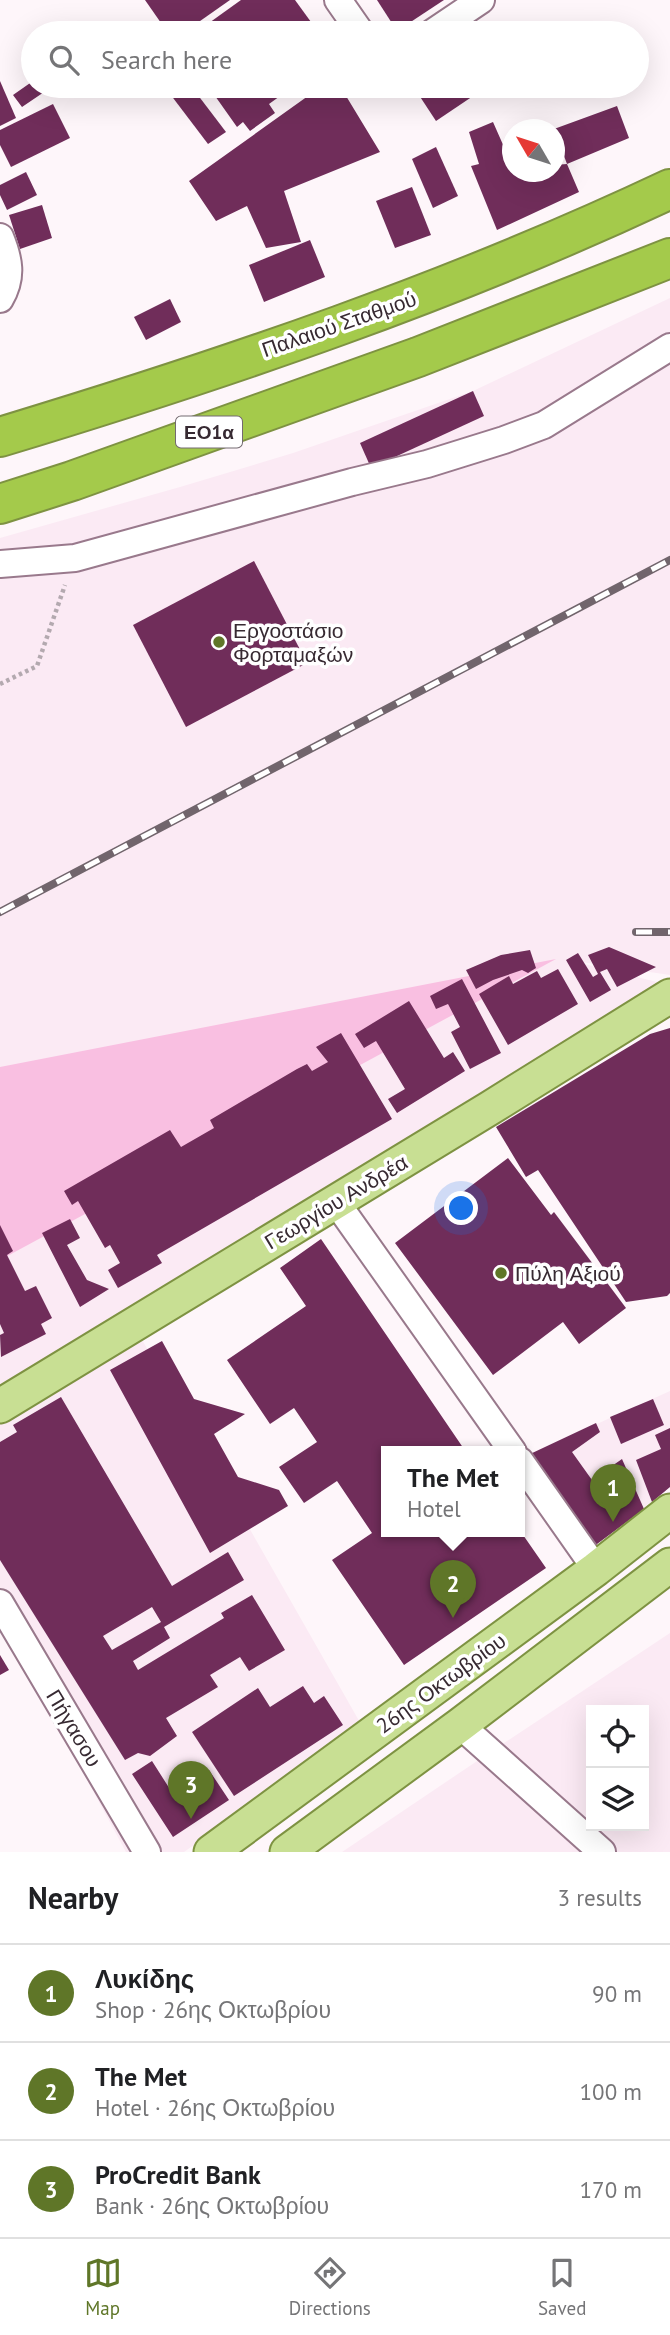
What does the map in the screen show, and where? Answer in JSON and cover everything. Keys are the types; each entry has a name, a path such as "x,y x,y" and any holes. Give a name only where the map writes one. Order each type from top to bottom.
{"highway":[{"name":"Παλαιού Σταθμού","path":"0,437 98,407 399,305 599,223 670,189"},
{"name":"ΕΟ1α","path":"0,504 72,481 418,357 670,257"}],"main road":[{"name":"Γεωργίου Ανδρέα","path":"0,1406 670,996"},
{"name":"26ης Οκτωβρίου","path":"211,1852 596,1569 670,1511"},
{"name":"26ης Οκτωβρίου","path":"289,1851 670,1565"}],"street":[{"path":"338,0 352,21"},
{"path":"450,21 481,0"},
{"path":"0,237 9,264 9,274 0,299"},
{"path":"0,564 75,558 427,464 504,440 544,425 670,347"},
{"path":"336,1202 509,1446"},
{"path":"525,1468 596,1569"},
{"name":"Πήγασου","path":"0,1603 147,1852"},
{"path":"460,1725 602,1852"}],"path":[{"path":"0,684 37,666 75,558"}],"shaded area":[{"path":"670,298 670,975 568,960 661,983 137,1331 362,1726 184,1852 126,1852 0,1619 0,538 293,453 473,391"},
{"path":"556,959 0,1260 0,1067"},
{"path":"670,1391 670,1487 593,1547 528,1455"},
{"path":"670,1633 670,1852 342,1852 489,1753"}],"building":[{"path":"145,0 230,0 200,21 160,21"},
{"path":"241,0 295,0 310,21 212,21"},
{"path":"377,0 444,0 412,21 391,21"},
{"path":"0,81 16,118 0,126"},
{"path":"21,89 21,98 35,98 22,107 13,95"},
{"path":"173,98 200,98 226,132 208,144"},
{"path":"216,98 277,98 269,104 275,113 250,131 243,122 237,127"},
{"path":"305,98 347,98 380,152 284,191 301,242 266,248 247,206 216,221 189,181"},
{"path":"421,98 470,98 436,121"},
{"path":"53,104 70,138 11,167 0,145 0,130"},
{"path":"617,106 629,138 567,164 565,159 565,125"},
{"path":"493,122 502,142 502,182 565,182 565,164 579,192 497,230 471,166 479,164 469,132"},
{"path":"436,147 458,196 433,208 412,159"},
{"path":"26,172 37,195 7,210 0,195 0,185"},
{"path":"412,187 431,235 395,248 376,201"},
{"path":"42,205 52,238 20,249 9,215"},
{"path":"310,240 325,277 264,302 249,265"},
{"path":"170,299 181,322 146,340 134,317"},
{"path":"473,391 484,416 371,468 360,443"},
{"name":"Εργοστάσιο Φορταμαξών","path":"254,561 307,663 186,727 133,625"},
{"path":"609,947 656,967 617,987 607,969 600,972 611,990 590,1002 566,960 578,953 593,977 598,974 588,955"},
{"path":"530,950 536,968 528,973 522,970 476,989 466,970 501,955"},
{"path":"558,969 578,1004 508,1045 479,994 509,976 513,984 537,971 541,978"},
{"path":"462,979 501,1053 470,1069 451,1032 460,1027 448,1004 436,1009 430,996"},
{"path":"409,1001 444,1058 453,1052 465,1071 397,1113 388,1099 405,1089 376,1041 364,1048 355,1034"},
{"path":"670,1028 670,1293 667,1296 626,1302 538,1170 526,1177 496,1127 650,1034"},
{"path":"341,1033 392,1119 157,1255 162,1263 118,1288 108,1270 120,1263 110,1245 105,1248 78,1201 72,1205 64,1191 170,1130 181,1147 214,1128 210,1120 297,1069 307,1064 312,1071 328,1062 316,1047"},
{"path":"508,1158 551,1215 554,1212 626,1308 579,1344 563,1322 493,1375 395,1243"},
{"path":"70,1219 80,1238 67,1245 87,1280 109,1289 80,1307 42,1233"},
{"path":"0,1225 13,1251 7,1255 25,1291 36,1286 52,1318 41,1324 46,1334 1,1357 0,1335 4,1333 0,1324"},
{"path":"321,1239 462,1446 381,1446 381,1537 524,1537 546,1568 404,1665 332,1560 372,1533 337,1481 304,1503 279,1467 317,1442 294,1408 270,1424 227,1360 306,1306 280,1268"},
{"path":"162,1341 194,1399 245,1414 214,1434 238,1477 279,1490 288,1506 210,1553 110,1370"},
{"path":"61,1397 172,1586 228,1552 244,1580 164,1627 170,1638 133,1661 138,1670 224,1618 221,1613 252,1595 285,1650 249,1671 240,1657 210,1675 218,1687 166,1718 177,1736 150,1756 138,1753 125,1760 0,1560 0,1442 17,1432 13,1425","holes":["152,1607 161,1622 112,1650 103,1636"]},
{"path":"653,1399 664,1425 621,1444 610,1417"},
{"path":"596,1423 600,1432 572,1452 592,1480 622,1459 644,1509 593,1547 528,1455"},
{"path":"670,1428 670,1487 652,1502 636,1460 661,1449 655,1435"},
{"path":"0,1655 9,1670 0,1675"},
{"path":"303,1686 314,1703 324,1696 343,1725 234,1796 192,1732 258,1688 270,1707"},
{"path":"152,1761 173,1794 209,1770 229,1800 173,1837 132,1774"}],"railway":[{"path":"0,912 670,560"},
{"path":"636,932 670,932"}],"place":[{"name":"Εργοστάσιο Φορταμαξών","path":"219,642"},
{"name":"Πύλη Αξιού","path":"501,1273"},
{"name":"Λυκίδης","path":"613,1522"},
{"name":"The Met","path":"453,1618"},
{"name":"ProCredit Bank","path":"191,1819"}]}
